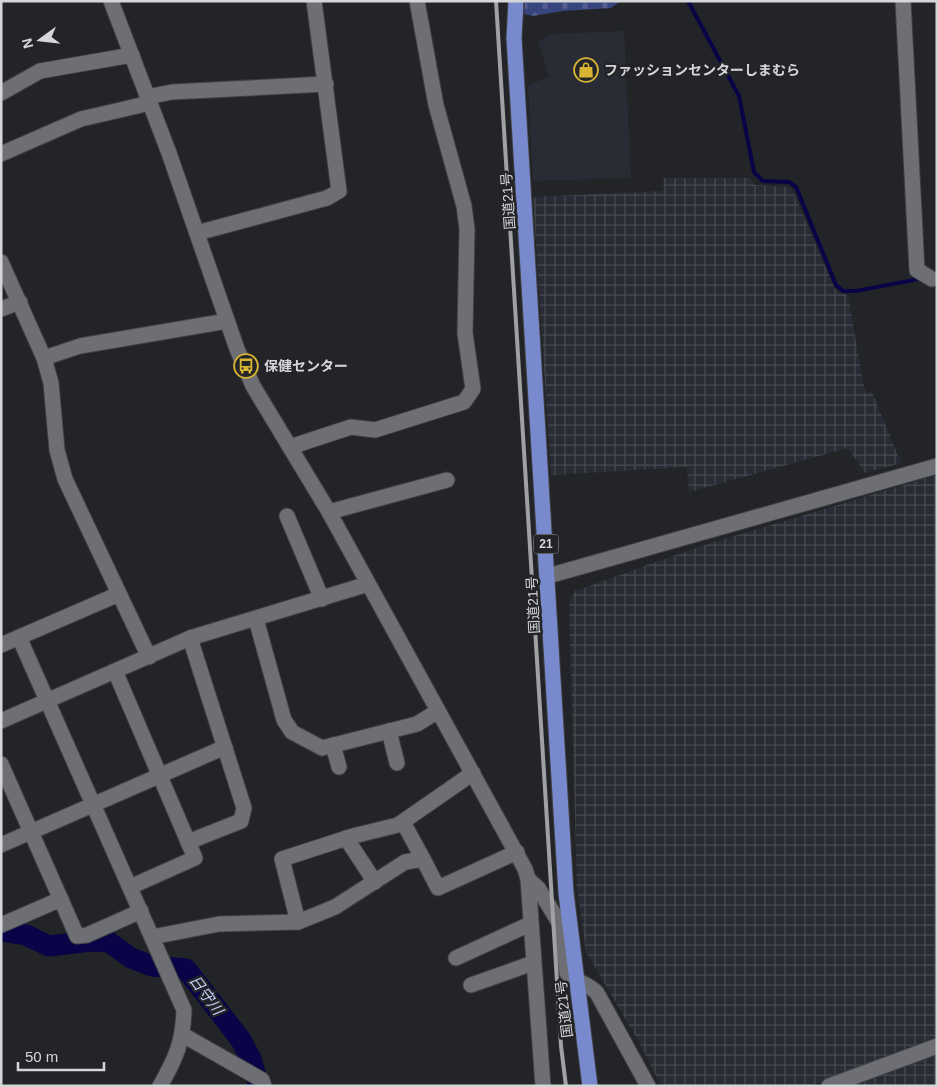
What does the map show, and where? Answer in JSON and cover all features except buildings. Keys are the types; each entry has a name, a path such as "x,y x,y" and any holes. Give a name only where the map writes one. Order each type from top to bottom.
{"highway":[{"name":"国道21号","path":"516,1 515,48 566,893 590,1086"}],"street":[{"path":"111,1 149,100 227,321 253,386 329,512 517,852 528,879 543,1086"},
{"path":"197,233 327,198 339,191 314,1"},
{"path":"290,447 351,427 375,430 464,402 474,389 465,333 467,229 464,206 434,96 417,1"},
{"path":"903,1 917,270 932,279"},
{"path":"1,93 40,72 132,55"},
{"path":"1,154 82,119 172,92 326,84"},
{"path":"1,262 44,358 51,383 57,450 65,479 149,657"},
{"path":"1,309 20,302"},
{"path":"44,358 80,346 227,321"},
{"path":"548,576 937,466"},
{"path":"329,512 447,480"},
{"path":"287,516 322,600"},
{"path":"1,722 190,638 322,600 368,584"},
{"path":"1,644 119,594"},
{"path":"256,619 284,720 292,732 322,748 417,724 438,711"},
{"path":"19,637 184,1010 183,1035 176,1060 160,1086"},
{"path":"188,842 241,820 244,808 190,638"},
{"path":"115,672 195,858 130,887"},
{"path":"389,731 396,763"},
{"path":"333,745 339,767"},
{"path":"1,845 225,747"},
{"path":"1,764 77,936 87,935 140,911"},
{"path":"298,922 282,859 403,822 473,773"},
{"path":"403,822 438,888 517,852"},
{"path":"346,838 375,882"},
{"path":"152,937 219,924 298,922 335,907 405,862 423,859"},
{"path":"528,879 538,888 557,918 567,973 577,980 589,984 597,993 648,1086"},
{"path":"1,925 61,899"},
{"path":"456,958 530,924"},
{"path":"471,985 533,963"},
{"path":"183,1035 262,1080 264,1086"},
{"path":"829,1086 937,1046"}],"shaded area":[{"path":"624,31 631,178 533,181 528,85 549,77 538,41 554,34"},
{"path":"663,178 750,178 755,185 791,187 835,289 848,296 865,393 872,392 901,463 865,473 848,448 689,492 687,467 551,475 533,197 664,191"},
{"path":"937,475 937,1037 811,1086 661,1086 639,1042 586,952 577,887 569,602 575,591 698,547"},
{"path":"937,1053 937,1086 850,1086"}],"green space":[{"path":"525,1 621,1 611,8 563,11 533,16 524,14"}],"waterway":[{"path":"688,1 739,96 754,172 763,181 789,182 796,187 836,285 843,291 856,291 919,279"},
{"name":"日守川","path":"1,931 26,935 49,946 91,941 109,942 131,958 152,966 186,969 241,1040 251,1059 259,1086"}],"railway":[{"path":"496,1 561,1046 566,1086"}],"place":[{"name":"ファッションセンターしまむら","path":"586,70"},
{"name":"保健センター","path":"246,366"}]}
